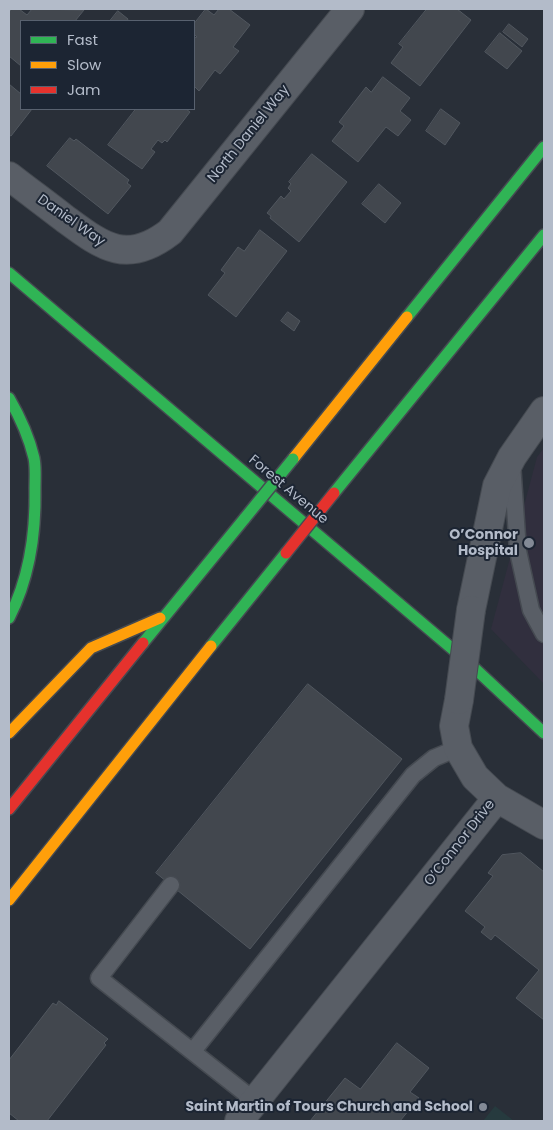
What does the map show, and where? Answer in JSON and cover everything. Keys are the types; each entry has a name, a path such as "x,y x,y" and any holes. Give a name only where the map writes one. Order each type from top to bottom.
{"main road":[{"path":"9,809 544,147"},
{"path":"9,900 334,493 544,235"},
{"name":"Forest Avenue","path":"9,273 469,663 544,733"},
{"path":"9,398 23,423 34,459 36,504 27,573 18,602 9,618"},
{"path":"9,733 91,648 164,617"}],"street":[{"name":"North Daniel Way","path":"140,248 160,240 170,232 350,9"},
{"name":"Daniel Way","path":"9,176 100,244 126,250 140,248"},
{"name":"O’Connor Drive","path":"247,1111 497,798 475,777 458,748 454,726 471,610 497,486 512,457 544,411"},
{"path":"497,798 544,824"}],"lane":[{"path":"512,457 518,551 531,610 544,634"},
{"path":"194,1051 414,775 434,758 458,748"},
{"path":"171,885 99,978 194,1051 247,1111"}],"shaded area":[{"name":"O’Connor Hospital","path":"544,448 544,684 491,629 537,457"}],"green space":[{"path":"495,1106 514,1121 483,1121"}],"building":[{"path":"12,9 19,9 27,15 32,9 84,10 76,20 20,20 20,65 9,56 9,13"},
{"path":"206,9 214,15 219,9 229,9 250,25 233,47 239,51 220,74 215,70 199,91 195,87 195,38 197,37 195,35 195,23"},
{"path":"427,9 457,9 471,20 420,86 391,63 403,47 399,44"},
{"path":"118,11 128,19 128,20 111,20"},
{"path":"509,24 528,39 522,47 503,32"},
{"path":"500,33 522,51 507,69 485,52"},
{"path":"383,77 410,98 400,111 411,120 398,136 386,127 358,162 332,141 344,126 339,122 366,87 371,92"},
{"path":"9,84 20,93 20,110 31,110 11,136 9,135"},
{"path":"441,109 460,123 445,145 426,131"},
{"path":"135,110 187,110 190,112 167,142 165,140 162,143 158,140 151,149 155,152 142,169 108,145"},
{"path":"70,138 74,141 76,139 129,180 127,183 131,186 108,214 47,166"},
{"path":"312,154 347,182 299,242 270,218 271,216 267,213 281,196 284,199 291,191 288,188 291,184 289,182"},
{"path":"379,184 401,203 385,223 362,204"},
{"path":"260,230 287,251 236,317 208,295 225,273 221,270 238,247 244,251"},
{"path":"288,312 300,321 294,331 281,321"},
{"path":"308,684 402,759 250,949 156,873"},
{"path":"521,853 544,872 544,1020 516,998 539,970 495,935 491,940 481,932 485,927 465,911 493,876 488,873 502,855"},
{"path":"59,1001 108,1039 104,1043 106,1045 47,1121 19,1121 9,1113 9,1060 53,1003 56,1005"},
{"path":"397,1043 429,1068 410,1092 419,1098 400,1121 310,1121 345,1078 360,1089"}],"traffic: fast":[{"path":"407,317 544,147"},
{"path":"334,493 544,235"},
{"path":"9,273 469,663 544,733"},
{"path":"9,398 30,442 35,473 33,539 27,571 9,618"},
{"path":"245,518 293,459"},
{"path":"143,643 245,518"},
{"path":"211,646 286,553"}],"traffic: slow":[{"path":"293,459 407,317"},
{"path":"9,733 91,648 160,618"},
{"path":"9,900 211,646"}],"traffic: jam":[{"path":"286,553 334,493"},
{"path":"9,809 143,643"}],"place":[{"name":"O’Connor Hospital","path":"529,543"},
{"name":"Saint Martin of Tours Church and School","path":"483,1107"}]}
